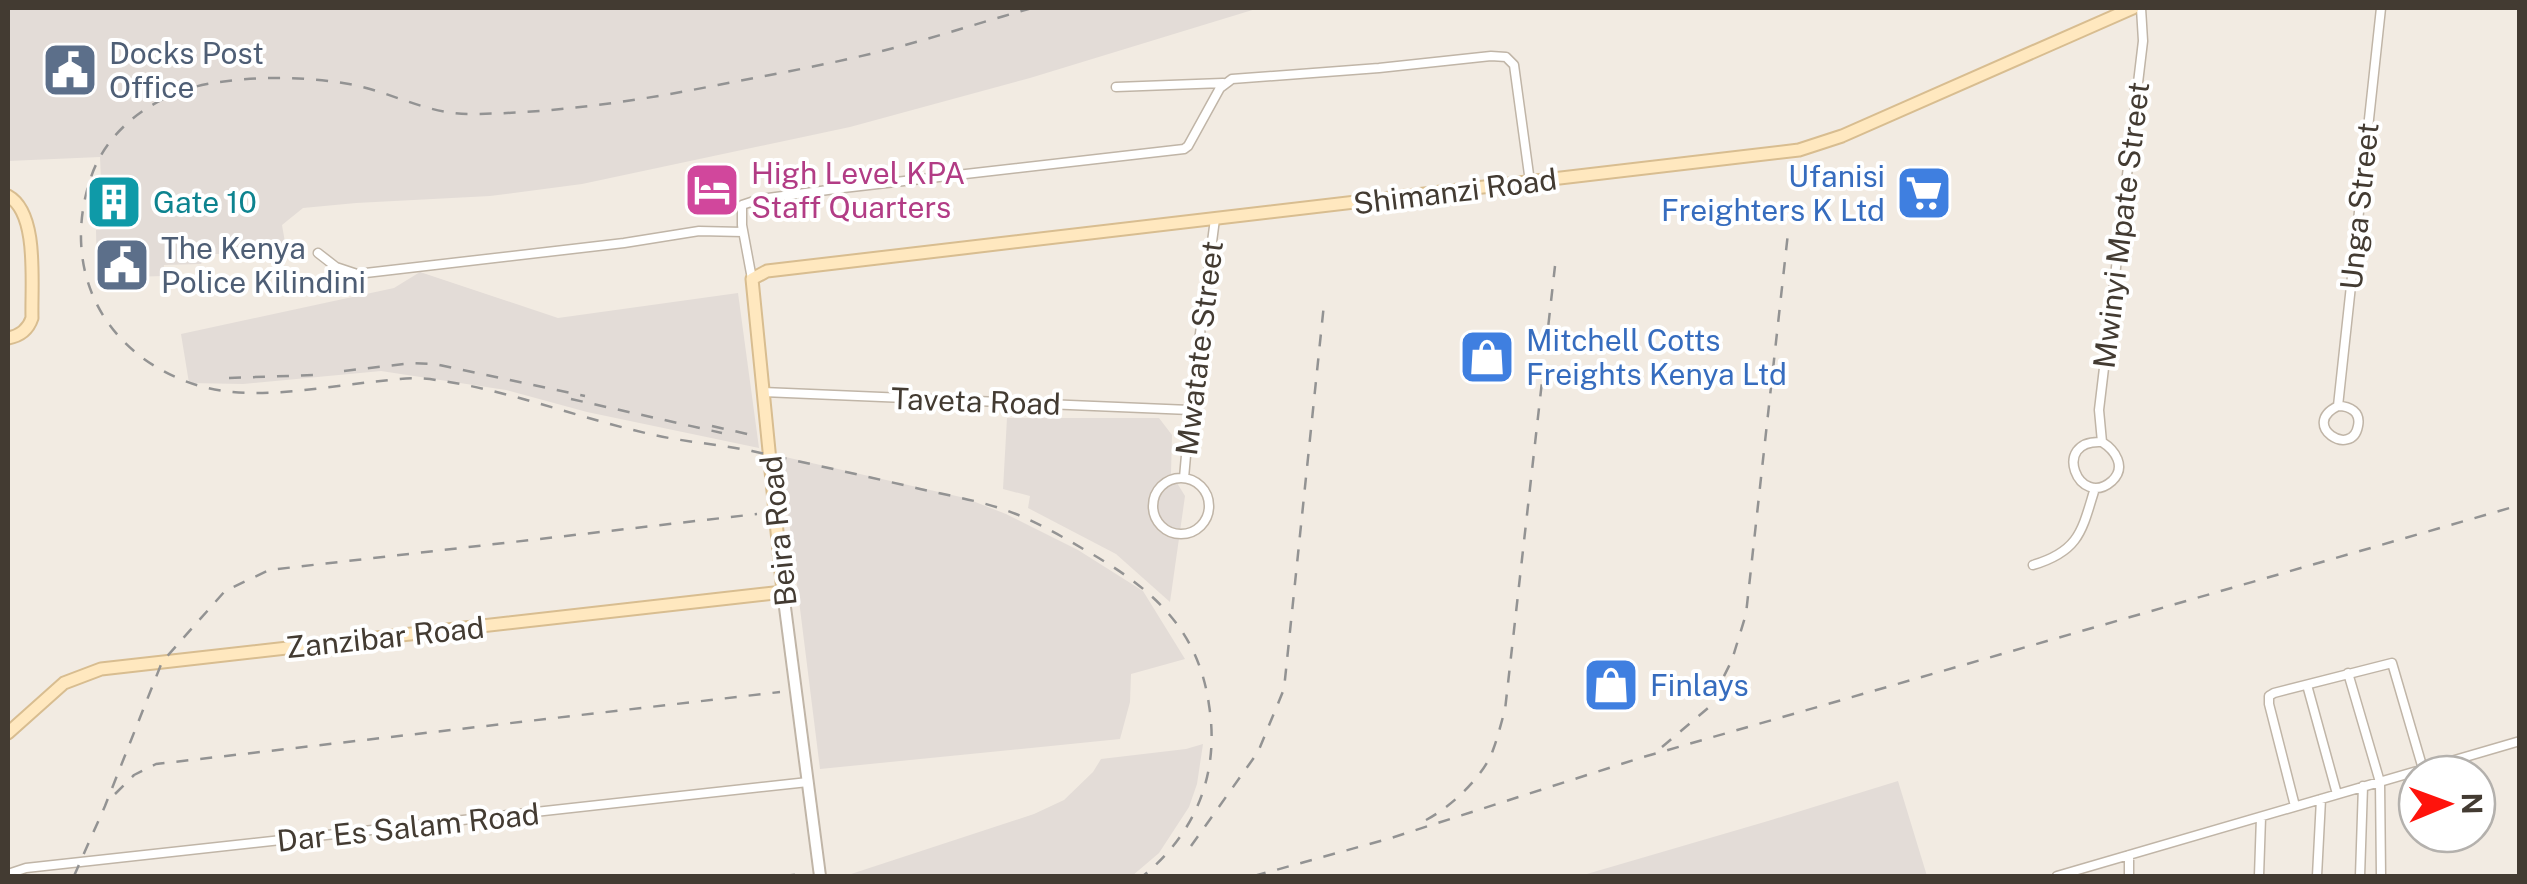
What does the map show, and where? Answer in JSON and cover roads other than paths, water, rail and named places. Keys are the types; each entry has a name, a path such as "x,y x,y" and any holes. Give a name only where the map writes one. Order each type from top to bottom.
{"main road":[{"name":"Shimanzi Road","path":"752,279 767,271 1765,155 1820,145 2133,8"},
{"path":"8,196 16,201 30,227 32,318 22,333 8,338"},
{"name":"Beira Road","path":"752,279 783,592"},
{"name":"Zanzibar Road","path":"8,733 64,683 100,669 783,592"}],"street":[{"name":"Mwinyi Mpate Street","path":"2032,565 2071,547 2083,528 2095,488 2110,482 2118,472 2113,448 2102,442 2099,410 2143,41 2141,8"},
{"name":"Unga Street","path":"2338,406 2381,8"},
{"path":"1116,88 1223,83 1232,79 1506,57 1514,65 1530,182"},
{"path":"752,279 742,205 760,198 1184,149 1223,83"},
{"name":"Mwatate Street","path":"1184,478 1215,219"},
{"path":"318,253 336,267 357,274 699,231 744,232"},
{"name":"Taveta Road","path":"763,392 1190,410"},
{"name":"Unga Street","path":"2338,406 2348,406 2359,420 2353,436 2345,440 2336,440 2324,426 2325,417 2338,406"},
{"path":"2095,488 2080,481 2073,462 2082,445 2102,442"},
{"path":"1184,478 1200,486 1208,512 1191,532 1173,533 1164,529 1154,514 1154,496 1166,482 1184,478"},
{"name":"Beira Road","path":"783,592 820,876"},
{"path":"2295,806 2268,698 2274,693 2392,663 2419,754"},
{"path":"2348,672 2380,782 2381,876"},
{"path":"2306,685 2337,794"},
{"path":"2475,754 2520,741"},
{"path":"2057,876 2088,872 2129,855 2397,777"},
{"name":"Dar Es Salam Road","path":"8,874 26,868 808,782"},
{"path":"2360,876 2364,786"},
{"path":"2317,876 2321,799"},
{"path":"2259,876 2262,816"},
{"path":"2128,876 2129,855"}],"railway":[{"path":"1032,8 832,62 657,96 566,109 457,113 349,84 296,78 207,84 153,105 109,143 91,177 81,240 94,297 127,345 151,364 203,387 275,392 412,378 463,385 650,434 752,451 979,502 1043,526 1109,564 1150,595 1182,631 1203,677 1209,705 1211,754 1200,800 1177,841 1143,876"},
{"path":"1662,747 1708,708 1732,660 1746,614 1788,233"},
{"path":"1426,820 1456,799 1482,770 1493,750 1505,710 1555,266"},
{"path":"1191,846 1258,752 1284,689 1324,304"},
{"path":"344,371 435,364 585,396"},
{"path":"229,378 314,375"},
{"path":"571,399 722,433"},
{"path":"712,426 756,436"},
{"path":"1254,876 1391,838 1640,758 2520,505"},
{"path":"74,876 162,662 225,591 269,570 757,514"},
{"path":"115,794 134,775 156,764 780,692"},
{"path":"783,876 804,874"}],"place":[{"name":"Docks Post Office","path":"70,70"},
{"name":"High Level KPA Staff Quarters","path":"712,190"},
{"name":"Ufanisi Freighters K Ltd","path":"1924,193"},
{"name":"Gate 10","path":"114,202"},
{"name":"The Kenya Police Kilindini","path":"122,265"},
{"name":"Mitchell Cotts Freights Kenya Ltd","path":"1487,357"},
{"name":"Finlays","path":"1611,685"}]}
